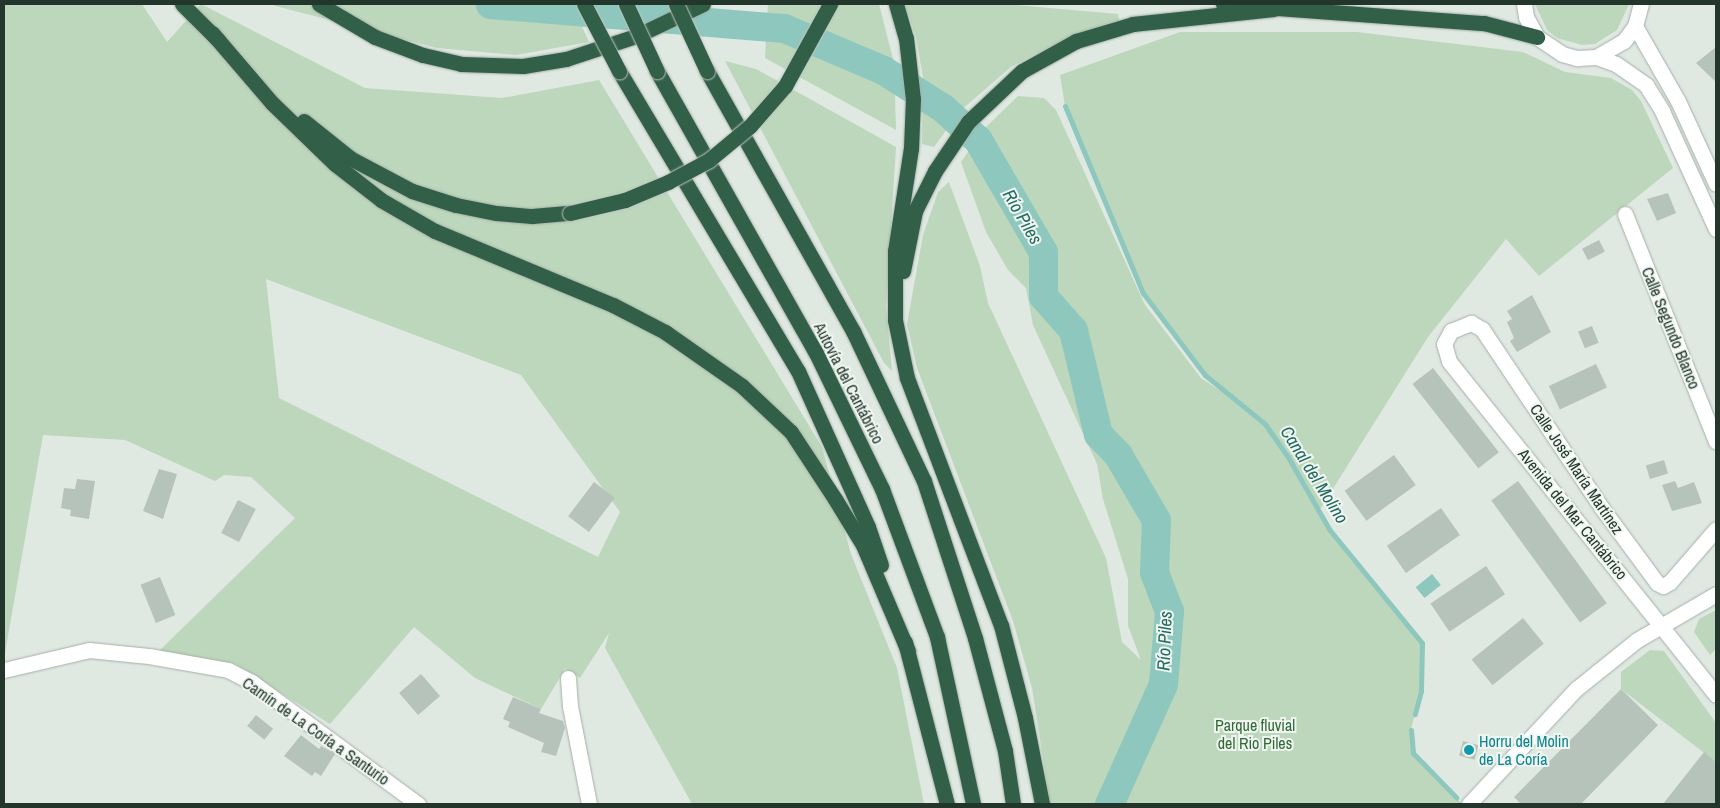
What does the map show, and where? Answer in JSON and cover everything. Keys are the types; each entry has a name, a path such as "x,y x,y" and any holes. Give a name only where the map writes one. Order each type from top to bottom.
{"highway":[{"path":"319,4 375,36 422,55 461,64 523,66 566,59 636,36 703,4"},
{"path":"584,4 620,70 798,372 868,527 908,651 947,804"},
{"name":"Autovía del Cantábrico","path":"626,4 657,71 815,351 882,489 937,637 973,804"},
{"name":"Autovía del Cantábrico","path":"676,4 707,71 853,331 924,481 975,638 1005,751 1013,804"},
{"path":"186,8 310,126 380,176 456,205 532,216 570,213 625,200 668,182 709,160 750,126 785,86 830,4"},
{"path":"896,4 906,38 913,99 906,184 895,251 895,320 907,378 1001,625 1025,718 1042,804"},
{"path":"1222,4 1484,23 1536,36"},
{"path":"895,320 915,211 935,171 968,122 1002,87 1022,71 1076,41 1133,24 1273,9"},
{"path":"212,33 272,103 335,164 381,200 435,231 613,305 665,332 742,386 791,432 835,499 862,545 908,651"}],"street":[{"path":"1524,4 1526,17 1536,36 1562,54 1596,57 1616,64 1646,86 1662,111 1716,229"},
{"path":"1596,57 1624,41 1635,26 1641,4"},
{"path":"1635,26 1678,101 1716,184"},
{"name":"Calle Segundo Blanco","path":"1625,214 1716,442"},
{"name":"Calle José María Martínez","path":"1451,330 1471,323 1482,329 1601,507 1657,583 1663,586 1670,582 1716,529"},
{"name":"Avenida del Mar Cantábrico","path":"1451,330 1444,344 1449,361 1716,695"},
{"path":"1469,804 1576,689 1617,654 1716,594"},
{"name":"Camín de La Coría a Santurio","path":"4,670 70,652 94,650 228,670 253,683 418,804"},
{"path":"568,678 570,706 589,804"}],"green space":[{"path":"4,4 142,4 167,42 201,4 365,88 502,98 599,80 822,447 851,554 897,668 924,804 692,804 605,648 609,633 580,678 565,669 541,709 475,678 414,627 330,724 235,664 158,652 295,518 251,477 224,475 215,481 125,440 43,435 4,659","holes":["266,279 521,375 620,512 598,557 279,398"]},
{"path":"268,4 572,4 589,42 516,55 437,48"},
{"path":"768,4 879,4 894,63 896,130 765,58"},
{"path":"905,4 1004,4 1118,14 1119,20 1074,34 1011,67 960,111 934,147 922,144 923,77 916,37"},
{"path":"1535,4 1629,4 1617,30 1595,44 1582,45 1557,38 1547,30"},
{"name":"Parque fluvial del Rio Piles","path":"1180,32 1357,32 1523,52 1565,72 1611,78 1632,90 1641,101 1673,168 1539,276 1506,239 1428,337 1319,511 1329,529 1422,643 1421,691 1410,733 1413,753 1462,804 1050,804 1032,688 1013,621 917,368 907,324 923,235 938,192 949,182 980,266 988,303 1106,558 1122,642 1141,660 1128,626 1128,579 1103,499 1097,464 1033,325 1026,288 1008,270 986,232 961,162 985,128 1018,96 1044,98 1056,110 1145,305 1201,378 1239,403 1205,375 1143,293 1065,106 1060,75"},
{"path":"725,61 756,69 896,147 886,306 892,371 884,363"},
{"path":"1716,610 1716,649 1710,655 1694,632 1699,619"},
{"path":"1650,650 1664,651 1716,723 1716,762 1621,689 1621,672"}],"water":[{"path":"1432,574 1441,585 1424,598 1416,587"}],"building":[{"path":"1716,47 1716,82 1696,63"},
{"path":"1668,193 1676,213 1657,221 1647,199"},
{"path":"1599,240 1605,252 1588,260 1582,249"},
{"path":"1532,295 1551,332 1517,352 1510,341 1514,338 1507,322 1512,319 1507,311"},
{"path":"1592,326 1599,343 1585,348 1578,332"},
{"path":"1596,364 1607,388 1560,410 1549,386"},
{"path":"1433,368 1499,452 1478,468 1413,384"},
{"path":"1394,455 1416,485 1366,521 1345,491"},
{"path":"1664,460 1668,473 1650,479 1646,466"},
{"path":"159,469 177,474 163,519 143,511"},
{"path":"77,479 95,481 89,519 70,516 71,510 61,508 64,488 75,489"},
{"path":"1518,481 1607,603 1580,623 1491,500"},
{"path":"1675,481 1678,488 1694,482 1702,503 1672,511 1662,485"},
{"path":"594,482 615,498 589,532 568,516"},
{"path":"238,500 256,509 239,542 221,533"},
{"path":"1441,508 1460,535 1406,573 1387,546"},
{"path":"1486,566 1505,594 1449,632 1430,603"},
{"path":"160,577 175,615 156,623 141,585"},
{"path":"1523,618 1544,644 1492,685 1472,660"},
{"path":"421,674 440,696 418,715 399,693"},
{"path":"1621,689 1658,725 1581,804 1521,804 1514,797"},
{"path":"513,697 541,709 539,713 563,721 565,728 556,756 541,752 544,743 508,727 510,722 503,719"},
{"path":"256,715 273,729 264,740 247,726"},
{"path":"301,735 319,749 321,746 335,754 321,776 315,772 312,776 284,756"},
{"name":"Horru del Molin de La Coría","path":"1463,741 1478,745 1475,760 1459,755"},
{"path":"1704,752 1716,762 1716,804 1663,804"}],"waterway":[{"name":"Río Piles","path":"490,4 784,28 883,70 943,108 978,140 1043,252 1043,296 1073,330 1098,434 1118,455 1156,520 1154,572 1169,611 1163,684 1109,804"},
{"name":"Canal del Molino","path":"1065,106 1143,293 1205,375 1265,424 1288,457 1329,529 1422,643 1421,691 1415,714"},
{"name":"Canal del Molino","path":"1411,730 1413,753 1456,797"}],"place":[{"name":"Horru del Molin de La Coría","path":"1469,750"}]}
